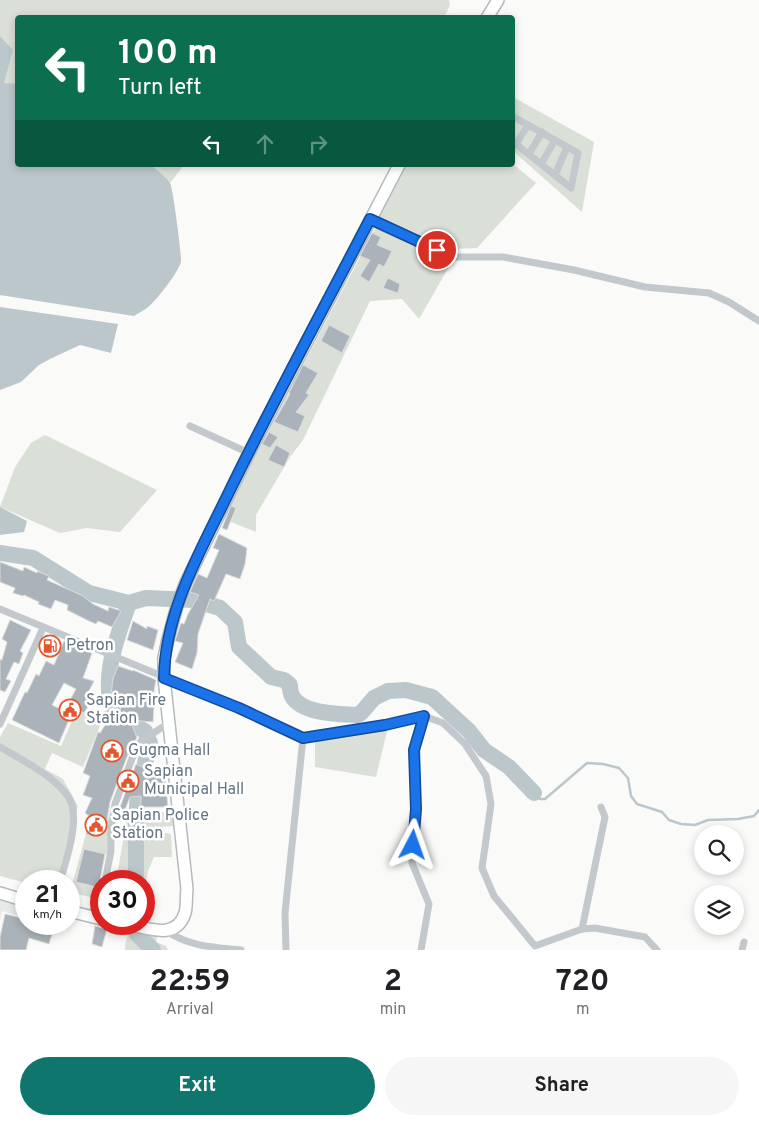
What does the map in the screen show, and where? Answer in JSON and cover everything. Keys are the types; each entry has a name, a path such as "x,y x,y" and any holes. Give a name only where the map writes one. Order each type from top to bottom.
{"main road":[{"path":"489,15 498,0"},
{"path":"155,930 166,931 178,926 185,912 187,889 164,678 164,658 177,606 186,582 249,453 398,167"},
{"path":"0,893 15,898"}],"street":[{"path":"515,118 578,153 572,188 515,143"},
{"path":"515,141 528,125"},
{"path":"529,154 542,132"},
{"path":"541,164 555,140"},
{"path":"555,175 567,147"},
{"path":"370,219 451,257 503,257 574,270 645,287 709,294 729,302 759,321"},
{"path":"190,426 249,453"},
{"path":"0,609 239,708 303,738 385,725 424,716 443,723 466,744 486,776 491,804 482,868 494,896 533,948 582,929 595,928 645,937 657,950"},
{"path":"0,724 43,628"},
{"path":"421,950 429,904 412,863 416,809 414,750 424,716"},
{"path":"107,870 111,851 111,830 115,804 136,748 141,741 169,723"},
{"path":"286,950 285,913 303,738"},
{"path":"0,747 41,771 61,788 72,804 73,818 68,856 64,870"},
{"path":"582,929 605,818 601,807"},
{"path":"166,931 179,939 201,946 241,950"},
{"path":"742,950 744,942"}],"shaded area":[{"path":"0,0 449,0 450,5 445,15 15,15 15,84 3,84 13,50 0,36"},
{"path":"0,36 13,50 4,83 15,84 15,167 153,167 170,183 181,262 171,280 156,299 147,308 134,316 0,295"},
{"path":"515,98 594,142 582,212 515,153"},
{"path":"515,166 536,183 477,248 452,249 378,218 405,167"},
{"path":"152,167 182,167 170,183"},
{"path":"378,223 454,258 419,319 402,299 370,301 303,440 290,457 256,515 256,532 231,522 236,508 229,506"},
{"path":"0,307 118,324 111,353 80,345 39,365 21,382 0,390"},
{"path":"45,435 157,490 120,532 87,528 60,533 0,507 15,467 31,443"},
{"path":"0,507 27,521 24,532 0,535"},
{"path":"77,710 102,721 83,767 52,753 45,769 63,779 78,806 61,870 15,870 15,880 0,876 0,737 8,723 61,746"},
{"path":"389,723 376,777 315,767 315,732"},
{"path":"134,796 140,801 141,812 172,812 173,826 161,827 158,836 166,833 171,834 172,857 154,857 148,870 118,870 127,818"},
{"path":"110,814 117,817 110,855 84,849 79,870 76,870 86,834 100,837"},
{"path":"80,883 90,885 90,897 80,895"},
{"path":"0,896 15,900 15,915 2,911 0,921"},
{"path":"155,928 159,929 156,942 166,946 168,950 125,950 128,935 155,935"}],"building":[{"path":"372,233 381,237 377,245 392,251 384,267 379,264 369,282 360,276 370,260 360,256"},
{"path":"388,278 400,284 398,293 383,288"},
{"path":"329,325 350,336 342,353 321,341"},
{"path":"303,365 318,373 306,393 309,395 296,412 305,416 298,432 274,422 290,394"},
{"path":"269,432 278,437 270,448 262,444"},
{"path":"276,445 290,453 284,467 268,460"},
{"path":"231,506 236,508 227,530 222,528"},
{"path":"219,534 247,548 245,564 240,579 226,574 214,601 210,599 198,634 197,653 192,669 175,662 183,643 175,641 181,623 184,624 199,595 190,592 198,574 207,578 219,550 213,548"},
{"path":"0,562 23,571 24,567 37,573 37,571 49,576 47,580 83,596 93,604 108,611 109,607 121,611 112,627 98,621 96,624 89,621 67,610 68,605 55,600 51,609 38,604 39,602 24,595 13,593 15,588 0,582"},
{"path":"10,620 31,630 20,651 23,653 19,664 14,662 6,679 11,681 5,692 0,690 0,659 2,660 7,642 2,639"},
{"path":"133,621 147,629 147,626 158,630 153,650 127,640"},
{"path":"64,641 92,653 83,678 94,681 86,697 92,700 84,713 74,708 59,743 12,720 36,674 39,676 46,661 54,665","holes":["64,683 76,689 64,711 52,705"]},
{"path":"118,666 156,680 151,707 154,707 153,722 130,720 137,738 131,746 110,802 107,820 100,837 86,834 89,816 85,813 92,798 83,795 90,776 83,773 98,732 100,733 107,722 119,720 121,704 110,703 113,679"},
{"path":"136,764 146,769 164,769 168,807 141,807 141,796 130,797 124,812 119,810"},
{"path":"84,849 105,854 102,870 90,870 90,885 80,883 79,870"},
{"path":"5,914 15,916 15,935 52,935 49,944 29,938 26,950 0,950 0,937"},
{"path":"94,935 105,935 102,947 92,944"}],"waterway":[{"path":"0,553 33,558 89,593 129,603 146,598 194,600 220,608 235,622 239,647 271,677 284,680 290,685 291,695 297,702 315,711 357,715 374,698 388,691 406,690 432,697 469,731 484,750 509,767 534,793"},
{"path":"129,603 115,644 109,673 109,687 114,715 145,731 150,743 138,793 136,870"},
{"path":"534,793 540,799 545,799 587,763 603,764 619,768 628,778 631,796 637,804 662,812 669,820 681,824 695,825 708,820 738,819 754,816 759,810"},
{"path":"138,935 153,950"}],"place":[{"name":"Petron","path":"50,646"},
{"name":"Sapian Fire Station","path":"70,710"},
{"name":"Gugma Hall","path":"112,751"},
{"name":"Sapian Municipal Hall","path":"128,781"},
{"name":"Sapian Police Station","path":"96,825"}],"route":[{"path":"413,845 416,809 414,750 424,716 385,725 303,738 239,708 164,678 164,658 177,606 191,571 249,453 370,219 437,250"}]}
